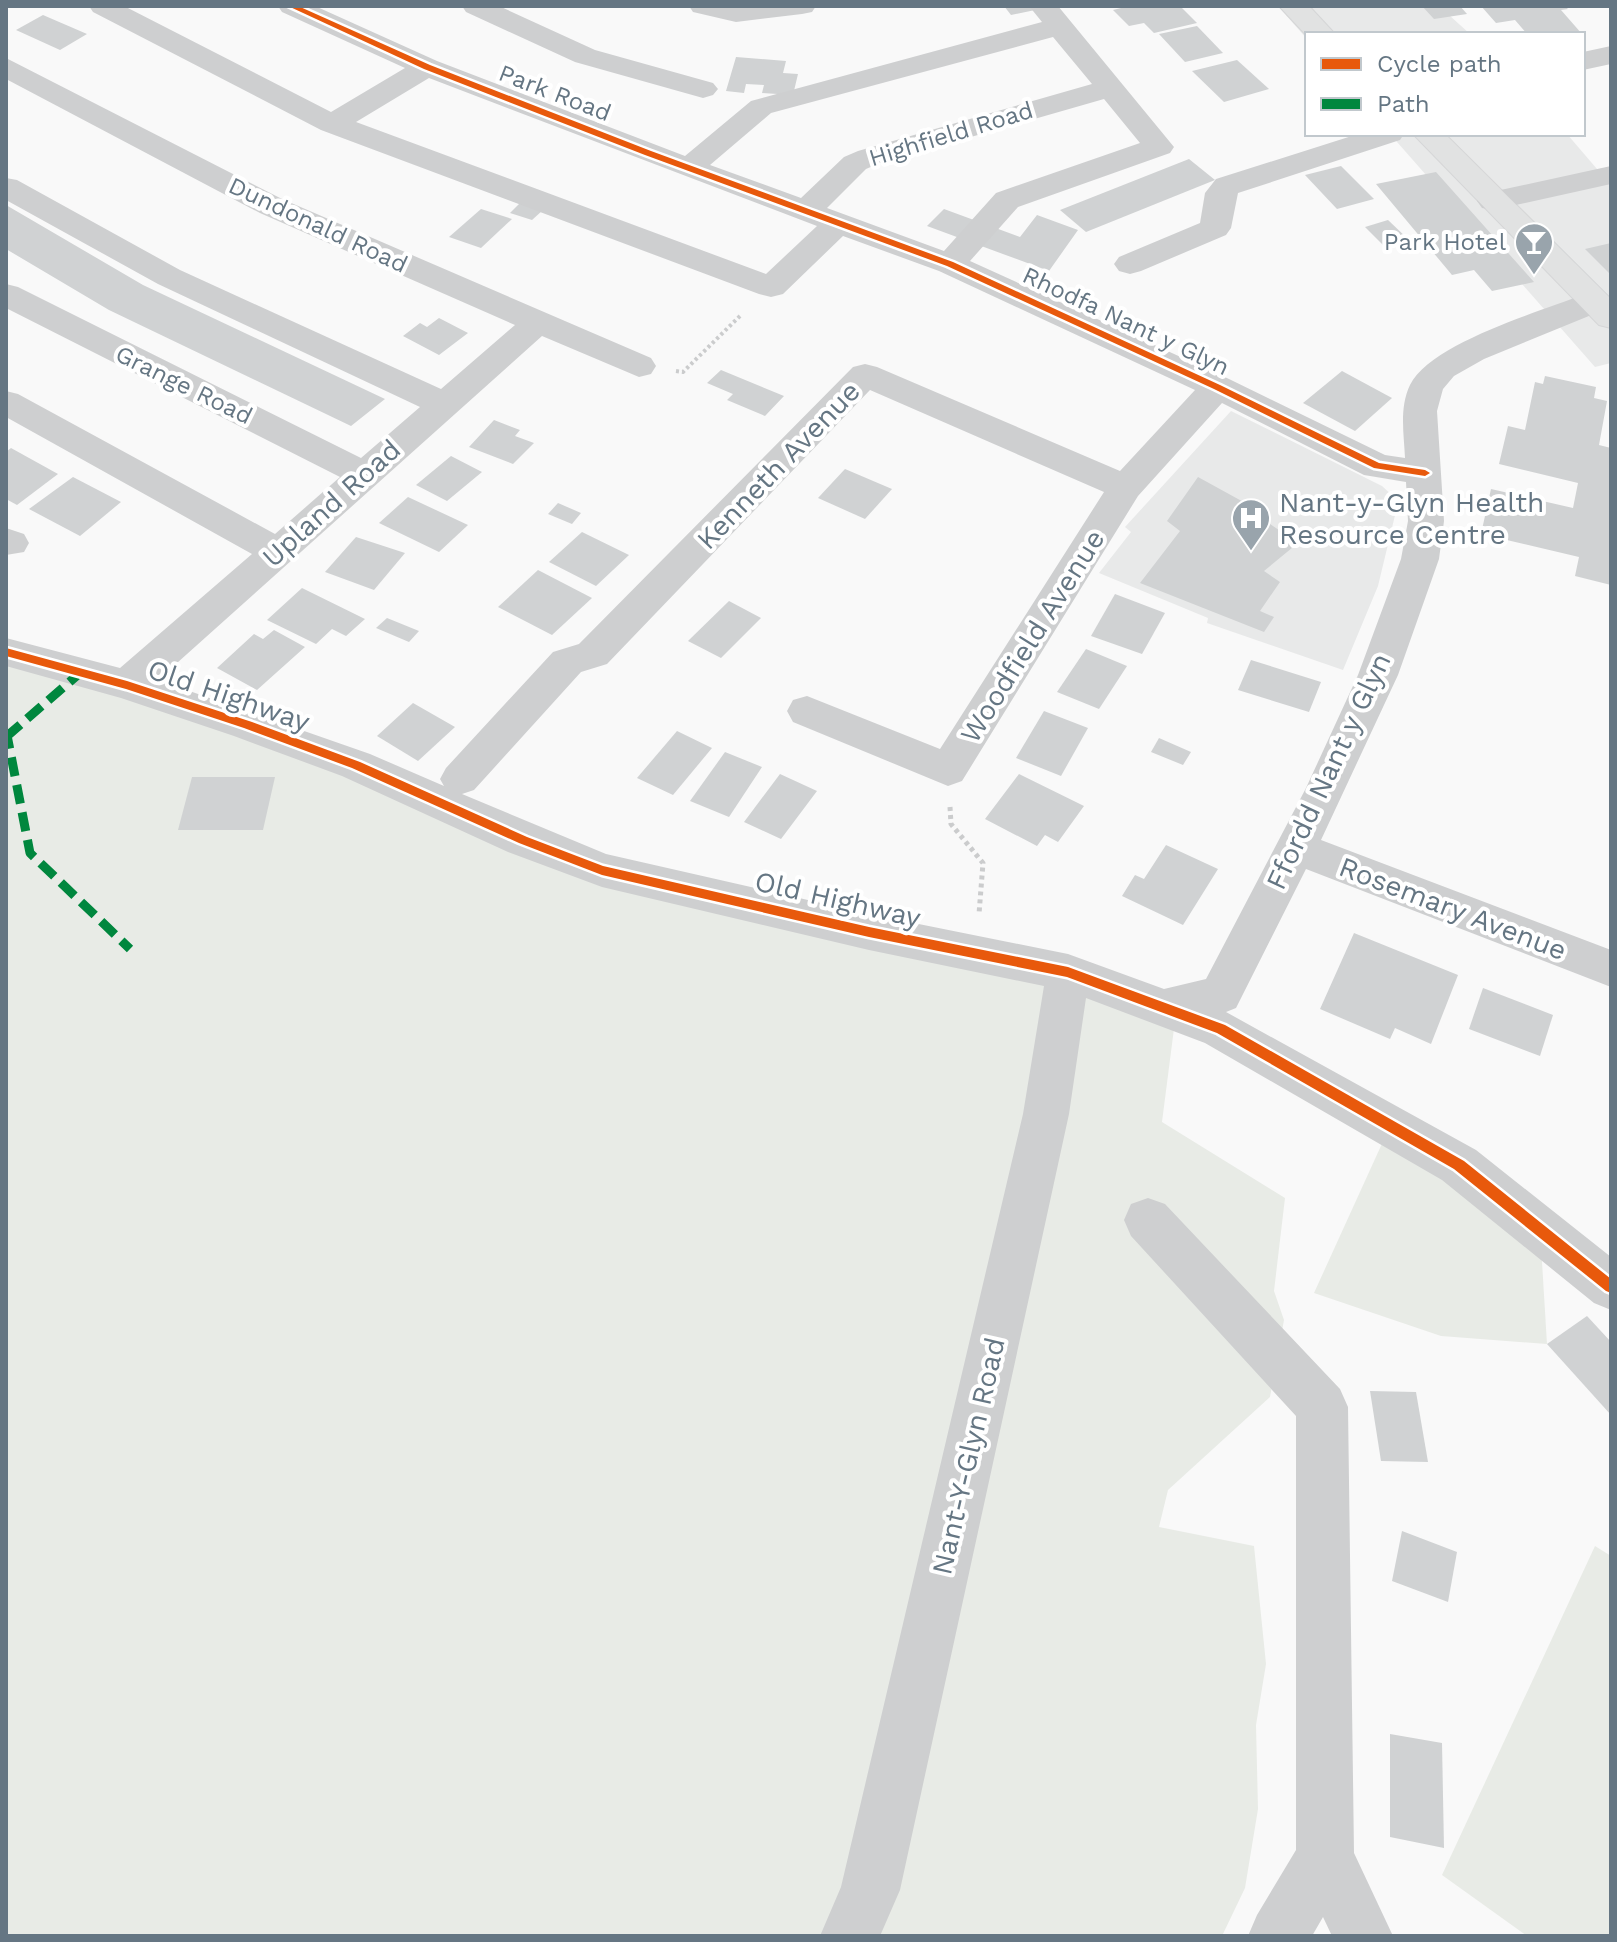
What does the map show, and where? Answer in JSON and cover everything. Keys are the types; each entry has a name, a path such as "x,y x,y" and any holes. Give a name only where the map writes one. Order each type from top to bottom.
{"main road":[{"path":"1293,6 1319,32"},
{"path":"1430,136 1603,310"}],"street":[{"path":"103,6 332,124 771,287 838,223"},
{"name":"Park Road","path":"292,6 427,67 806,211"},
{"path":"476,6 585,56 703,89"},
{"path":"703,6 736,14 802,6"},
{"path":"689,168 761,107 1052,16 1159,147 1007,200 950,264"},
{"path":"1585,61 1611,55"},
{"name":"Dundonald Road","path":"6,67 271,206 639,366"},
{"path":"332,124 427,67"},
{"name":"Highfield Road","path":"806,211 855,163 869,157 1112,87"},
{"path":"1130,264 1215,228 1221,193 1227,186 1383,136"},
{"path":"1493,201 1611,175"},
{"path":"6,187 169,277 443,404"},
{"name":"Rhodfa Nant y Glyn","path":"806,211 950,264 1217,387 1377,466 1425,473"},
{"name":"Grange Road","path":"6,294 363,474"},
{"name":"Ffordd Nant y Glyn","path":"1162,1008 1220,995 1326,788 1378,675 1420,559 1426,521 1420,411 1427,386 1442,368 1472,351 1603,310"},
{"name":"Upland Road","path":"127,685 537,323"},
{"name":"Kenneth Avenue","path":"460,779 567,662 593,654 865,375 1125,487"},
{"name":"Woodfield Avenue","path":"807,711 948,770 1125,487 1217,387"},
{"path":"6,402 277,551"},
{"name":"Old Highway","path":"6,652 127,685 248,725 356,765 523,840 602,870 869,932 1068,972 1221,1029 1459,1165 1611,1287"},
{"name":"Rosemary Avenue","path":"1294,847 1611,969"},
{"name":"Nant-Y-Glyn Road","path":"850,1936 870,1890 1046,1114 1068,972"},
{"path":"1148,1220 1322,1407 1325,1856 1363,1936"},
{"path":"1278,1936 1325,1856"}],"path":[{"path":"639,366 683,372 771,287"},
{"path":"948,770 951,824 983,863 974,953"}],"shaded area":[{"path":"1278,6 1439,6 1468,32 1305,32 1305,37"},
{"path":"1392,136 1569,136 1603,176 1611,175 1611,363 1595,367"},
{"name":"Nant-y-Glyn Health Resource Centre","path":"1231,411 1382,486 1394,497 1397,507 1378,586 1343,670 1207,623 1208,618 1099,573 1131,532 1125,527"},
{"path":"6,652 516,837 1176,1013 1162,1122 1285,1198 1274,1291 1284,1320 1270,1397 1168,1490 1159,1527 1254,1546 1266,1664 1256,1725 1258,1809 1245,1888 1222,1936 6,1936"},
{"path":"1390,1126 1540,1229 1547,1344 1441,1336 1314,1293"},
{"path":"1595,1546 1611,1556 1611,1936 1527,1936 1442,1875"}],"building":[{"path":"1004,6 1037,6 1040,9 1011,15"},
{"path":"1129,6 1180,6 1197,23 1154,33 1144,23 1129,26 1113,10"},
{"path":"1422,6 1460,6 1467,14 1434,19"},
{"path":"1481,6 1565,6 1568,9 1561,10 1580,32 1525,32 1515,20 1496,23"},
{"path":"43,15 87,34 60,50 16,30"},
{"path":"1197,26 1223,53 1185,62 1159,34"},
{"path":"736,57 786,61 783,73 798,74 793,95 762,93 764,85 746,84 744,93 726,91"},
{"path":"1237,60 1269,89 1224,102 1192,71"},
{"path":"1189,159 1215,180 1086,232 1060,210"},
{"path":"1341,166 1374,199 1337,209 1305,175"},
{"path":"1436,172 1534,282 1492,291 1474,270 1452,275 1376,184"},
{"path":"521,202 543,210 532,220 510,213"},
{"path":"6,205 143,285 385,399 351,426 109,310 6,249"},
{"path":"481,209 512,219 481,248 449,237"},
{"path":"944,209 1020,237 1037,215 1078,230 1049,271 927,226"},
{"path":"1388,220 1409,240 1385,247 1365,227"},
{"path":"1611,243 1611,275 1585,249"},
{"path":"439,318 468,333 439,355 403,336 420,323 427,327"},
{"path":"721,370 784,396 765,416 727,400 733,394 707,383"},
{"path":"1342,371 1392,398 1355,431 1303,403"},
{"path":"1545,376 1596,387 1594,398 1607,401 1599,445 1611,448 1611,585 1575,576 1579,557 1481,534 1491,489 1573,508 1578,483 1499,464 1508,426 1525,430 1535,382 1543,384"},
{"path":"494,420 520,430 515,436 534,443 513,464 469,447"},
{"path":"11,448 58,474 17,505 6,499 6,452"},
{"path":"451,456 482,472 447,501 416,485"},
{"path":"845,469 892,489 865,519 818,498"},
{"path":"73,477 121,502 80,536 29,509"},
{"path":"1198,477 1258,510 1253,518 1270,524 1298,543 1264,571 1280,582 1260,611 1274,617 1264,632 1140,583 1180,531 1167,521"},
{"path":"408,497 468,525 439,552 379,523"},
{"path":"558,503 581,513 572,524 548,514"},
{"path":"582,532 629,555 596,586 549,562"},
{"path":"356,537 405,553 374,590 325,572"},
{"path":"538,570 592,598 552,635 498,607"},
{"path":"302,588 365,619 346,636 332,629 316,644 267,620"},
{"path":"1115,594 1165,613 1142,654 1091,636"},
{"path":"729,601 761,618 721,658 688,641"},
{"path":"387,618 419,631 409,642 376,628"},
{"path":"274,630 305,647 257,690 217,668 254,634 263,639"},
{"path":"1086,649 1127,666 1099,709 1057,692"},
{"path":"1251,660 1321,682 1309,712 1238,690"},
{"path":"413,703 455,727 418,761 377,736"},
{"path":"1044,711 1088,728 1061,776 1016,758"},
{"path":"677,731 712,748 673,795 637,778"},
{"path":"1159,738 1191,752 1183,765 1151,752"},
{"path":"725,752 762,767 729,817 690,801"},
{"path":"780,774 817,791 781,839 744,822"},
{"path":"1019,774 1084,806 1058,842 1045,835 1037,846 985,819"},
{"path":"192,777 275,777 263,830 178,830"},
{"path":"1166,845 1218,869 1183,925 1122,896 1135,875 1144,879"},
{"path":"1354,933 1458,975 1431,1044 1395,1028 1390,1039 1320,1009"},
{"path":"1483,988 1553,1015 1540,1056 1469,1029"},
{"path":"1587,1316 1611,1342 1611,1415 1547,1344"},
{"path":"1370,1391 1416,1392 1428,1462 1381,1461"},
{"path":"1402,1531 1457,1552 1448,1602 1392,1581"},
{"path":"1390,1734 1442,1743 1444,1848 1390,1837"}],"marked path":[{"path":"6,737 81,672"},
{"path":"6,730 30,853 130,949"}],"cycle path":[{"path":"292,6 427,67 648,153 950,264 1217,387 1377,466 1425,473"},
{"path":"6,652 127,685 248,725 356,765 523,840 602,870 869,932 1068,972 1221,1029 1459,1165 1611,1287"}],"place":[{"name":"Park Hotel","path":"1534,276"},
{"name":"Nant-y-Glyn Health Resource Centre","path":"1251,552"}]}
